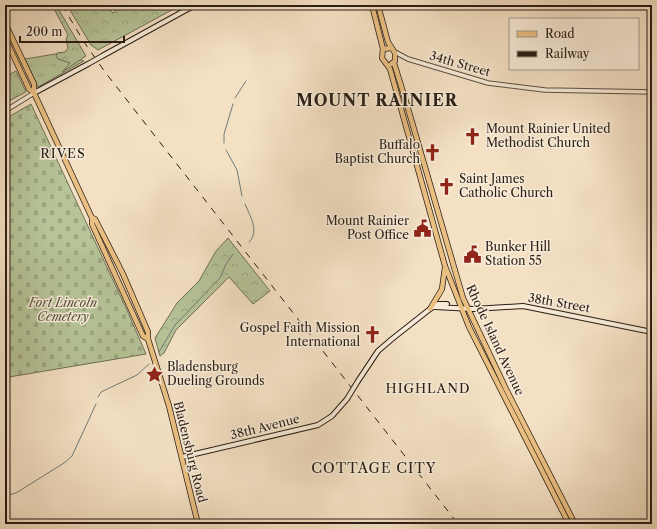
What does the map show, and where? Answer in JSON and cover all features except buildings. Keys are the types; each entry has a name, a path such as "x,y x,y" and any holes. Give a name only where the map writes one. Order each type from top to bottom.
{"main road":[{"path":"34,93 195,5"},
{"path":"372,5 383,49 393,49"},
{"path":"378,5 388,42 393,49"},
{"path":"5,23 34,84 34,93"},
{"path":"5,38 29,89 34,93"},
{"name":"Rhode Island Avenue","path":"383,49 382,58 387,64 407,126 445,266 460,308 570,524"},
{"name":"Rhode Island Avenue","path":"393,49 394,62 457,280 467,309 575,524"},
{"path":"387,64 394,62"},
{"name":"Bladensburg Road","path":"34,93 92,218 92,224 118,277 143,336 148,339 169,406 198,524"},
{"path":"430,309 442,289 445,266"},
{"name":"38th Street","path":"345,401 378,351 430,309 441,304 454,305 467,309 523,306 652,332"},
{"name":"38th Avenue","path":"182,457 318,425 332,416 345,401"}],"street":[{"name":"34th Street","path":"393,49 408,59 484,83 545,90 652,92"},
{"name":"34th Street","path":"394,62 408,59"},
{"path":"5,111 34,93"}],"green space":[{"path":"52,5 56,5 86,56 62,72 70,63 58,59 56,56 57,53 65,52 68,48 66,39 68,35"},
{"path":"67,5 84,5 88,8 94,5 105,5 113,13 123,5 181,5 98,50 91,45"},
{"path":"61,53 84,61 38,87 25,59"},
{"path":"16,71 26,92 5,103 5,77"},
{"name":"Fort Lincoln Cemetery","path":"31,104 146,354 9,377 5,380 5,119"},
{"path":"228,238 270,291 253,304 229,277 176,330 164,353 160,356 155,338 177,303 199,281 216,251"}],"waterway":[{"path":"235,98 246,81"},
{"path":"224,143 224,134 233,104"},
{"path":"226,150 237,170 242,196"},
{"path":"245,204 254,229 254,234 249,242"},
{"path":"159,352 175,325 220,278 226,264 233,254"},
{"path":"98,397 101,392 137,375 149,364"},
{"path":"8,495 16,493 64,463 72,456 96,404"}],"railway":[{"path":"62,5 84,42 105,72 458,524"}],"place":[{"name":"Mount Rainier United Methodist Church","path":"473,136"},
{"name":"Buffalo Baptist Church","path":"433,152"},
{"name":"Saint James Catholic Church","path":"446,186"},
{"name":"Mount Rainier Post Office","path":"422,228"},
{"name":"Bunker Hill Station 55","path":"472,254"},
{"name":"Gospel Faith Mission International","path":"373,335"},
{"name":"Bladensburg Dueling Grounds","path":"154,374"}],"district":[{"name":"MOUNT RAINIER","path":"377,100"},
{"name":"RIVES","path":"63,153"},
{"name":"HIGHLAND","path":"428,388"},
{"name":"COTTAGE CITY","path":"374,468"}]}
